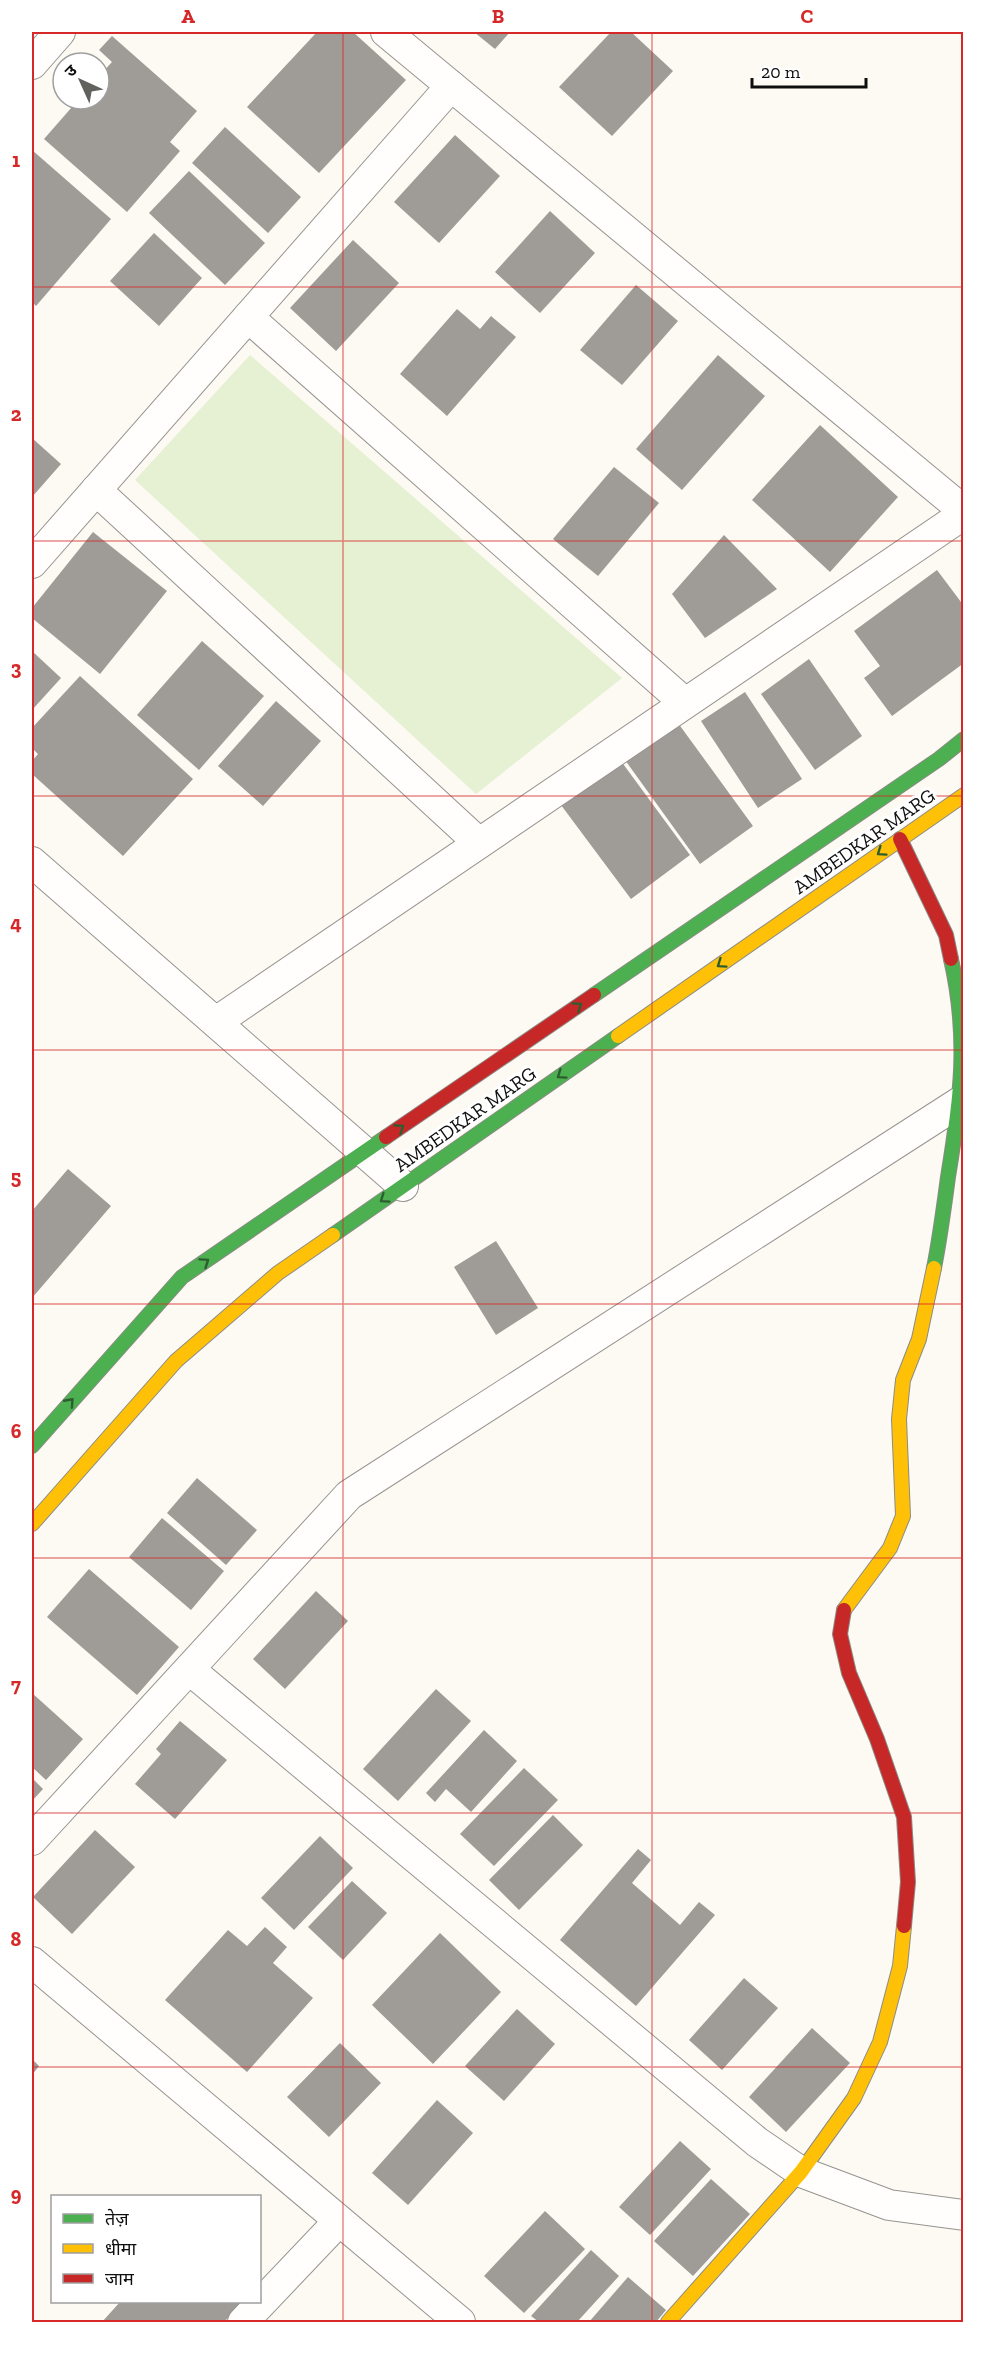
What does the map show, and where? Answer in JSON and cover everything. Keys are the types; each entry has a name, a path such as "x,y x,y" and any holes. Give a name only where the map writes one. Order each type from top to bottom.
{"street":[{"path":"32,64 60,32"},
{"path":"216,1022 963,513 386,32"},
{"path":"32,563 451,86"},
{"path":"249,317 685,703"},
{"path":"96,490 479,843"},
{"name":"AMBEDKAR MARG","path":"32,1446 182,1277 929,766 963,739"},
{"name":"AMBEDKAR MARG","path":"32,1524 176,1361 278,1273 963,795"},
{"path":"668,2322 801,2172 854,2098 880,2042 900,1966 908,1882 904,1817 878,1739 849,1673 840,1634 844,1608 890,1548 903,1516 899,1419 903,1380 919,1340 935,1262 960,1102 963,1036 958,992 946,935 900,839"},
{"path":"32,862 403,1186"},
{"path":"32,1840 349,1496 960,1102"},
{"path":"190,1670 719,2113 757,2142 801,2172 889,2205 963,2215"},
{"path":"32,1962 460,2322"},
{"path":"243,2322 339,2221"}],"green space":[{"path":"250,355 622,678 476,794 135,480"}],"building":[{"path":"317,32 353,32 406,80 319,173 247,107"},
{"path":"474,32 510,32 495,49"},
{"path":"611,32 631,32 673,71 612,136 559,87"},
{"path":"112,36 197,111 170,142 180,151 127,212 44,139 68,111 111,111 111,51 99,50"},
{"path":"225,127 301,197 268,233 192,163"},
{"path":"455,135 500,176 439,243 394,202"},
{"path":"32,150 111,219 36,306 32,302"},
{"path":"189,171 265,243 225,285 149,213"},
{"path":"550,211 595,253 540,313 495,272"},
{"path":"154,233 202,278 159,326 110,281"},
{"path":"353,240 399,283 336,351 290,308"},
{"path":"636,285 678,321 622,385 580,350"},
{"path":"457,309 480,329 491,316 516,337 447,416 400,374"},
{"path":"718,355 765,396 682,490 636,449"},
{"path":"820,425 898,497 830,572 752,500"},
{"path":"32,438 61,464 32,497"},
{"path":"614,467 659,503 598,576 553,539"},
{"path":"93,532 167,591 100,674 32,618 32,608"},
{"path":"724,535 777,589 705,638 672,594"},
{"path":"937,570 964,606 964,663 892,716 864,678 880,666 854,631"},
{"path":"202,641 264,696 199,770 137,715"},
{"path":"32,651 61,678 32,710"},
{"path":"809,659 862,736 815,770 761,694"},
{"path":"80,676 193,779 123,856 32,774 32,761 38,754 32,748 32,728"},
{"path":"745,692 802,779 758,808 701,721"},
{"path":"276,701 321,741 263,806 218,766"},
{"path":"678,723 753,826 700,864 625,760"},
{"path":"618,757 690,855 631,899 558,801"},
{"path":"68,1169 111,1206 32,1298 32,1211"},
{"path":"496,1241 538,1308 496,1335 454,1267"},
{"path":"197,1478 257,1530 226,1565 167,1513"},
{"path":"162,1518 224,1571 191,1610 129,1557"},
{"path":"89,1569 179,1647 137,1695 47,1617"},
{"path":"316,1591 348,1621 285,1689 253,1659"},
{"path":"436,1689 471,1721 398,1801 363,1769"},
{"path":"32,1693 83,1739 46,1780 32,1767"},
{"path":"180,1721 227,1760 175,1819 135,1784 161,1754 156,1749"},
{"path":"484,1730 517,1761 471,1812 446,1789 435,1802 426,1793"},
{"path":"524,1768 558,1800 494,1866 460,1834"},
{"path":"32,1778 43,1789 32,1801"},
{"path":"553,1815 583,1845 519,1910 489,1880"},
{"path":"95,1830 135,1867 72,1934 33,1897"},
{"path":"320,1836 353,1868 294,1930 261,1898"},
{"path":"638,1849 651,1860 632,1883 680,1925 699,1902 715,1915 636,2006 560,1940"},
{"path":"352,1881 387,1913 343,1960 308,1927"},
{"path":"265,1927 287,1947 273,1963 313,1998 247,2072 165,2000 228,1930 247,1946"},
{"path":"440,1933 501,1992 433,2064 372,2005"},
{"path":"744,1978 778,2008 722,2070 689,2040"},
{"path":"517,2009 555,2044 504,2101 465,2066"},
{"path":"812,2028 850,2063 786,2132 749,2097"},
{"path":"340,2043 381,2083 329,2137 287,2097"},
{"path":"32,2059 39,2066 32,2075"},
{"path":"437,2100 473,2133 408,2205 372,2173"},
{"path":"680,2141 711,2169 650,2235 619,2207"},
{"path":"711,2179 750,2214 693,2276 654,2241"},
{"path":"545,2211 585,2249 524,2313 484,2276"},
{"path":"591,2250 619,2276 577,2322 539,2322 531,2316"},
{"path":"628,2277 666,2310 656,2322 589,2322"},
{"path":"119,2303 242,2303 224,2322 102,2322"}],"traffic: fast":[{"path":"594,995 939,759 964,739"},
{"path":"934,1268 956,1121 961,1068 960,1015 951,959"},
{"path":"333,1235 618,1036"},
{"path":"32,1446 182,1277 386,1137"}],"traffic: slow":[{"path":"618,1036 964,795"},
{"path":"32,1524 176,1361 278,1273 333,1235"},
{"path":"844,1610 890,1548 903,1516 899,1419 903,1380 919,1339 934,1268"},
{"path":"668,2322 801,2172 854,2098 880,2042 900,1966 904,1926"}],"traffic: jam":[{"path":"900,839 946,935 951,959"},
{"path":"386,1137 594,995"},
{"path":"844,1610 840,1634 849,1673 877,1739 904,1817 908,1882 904,1926"}]}
